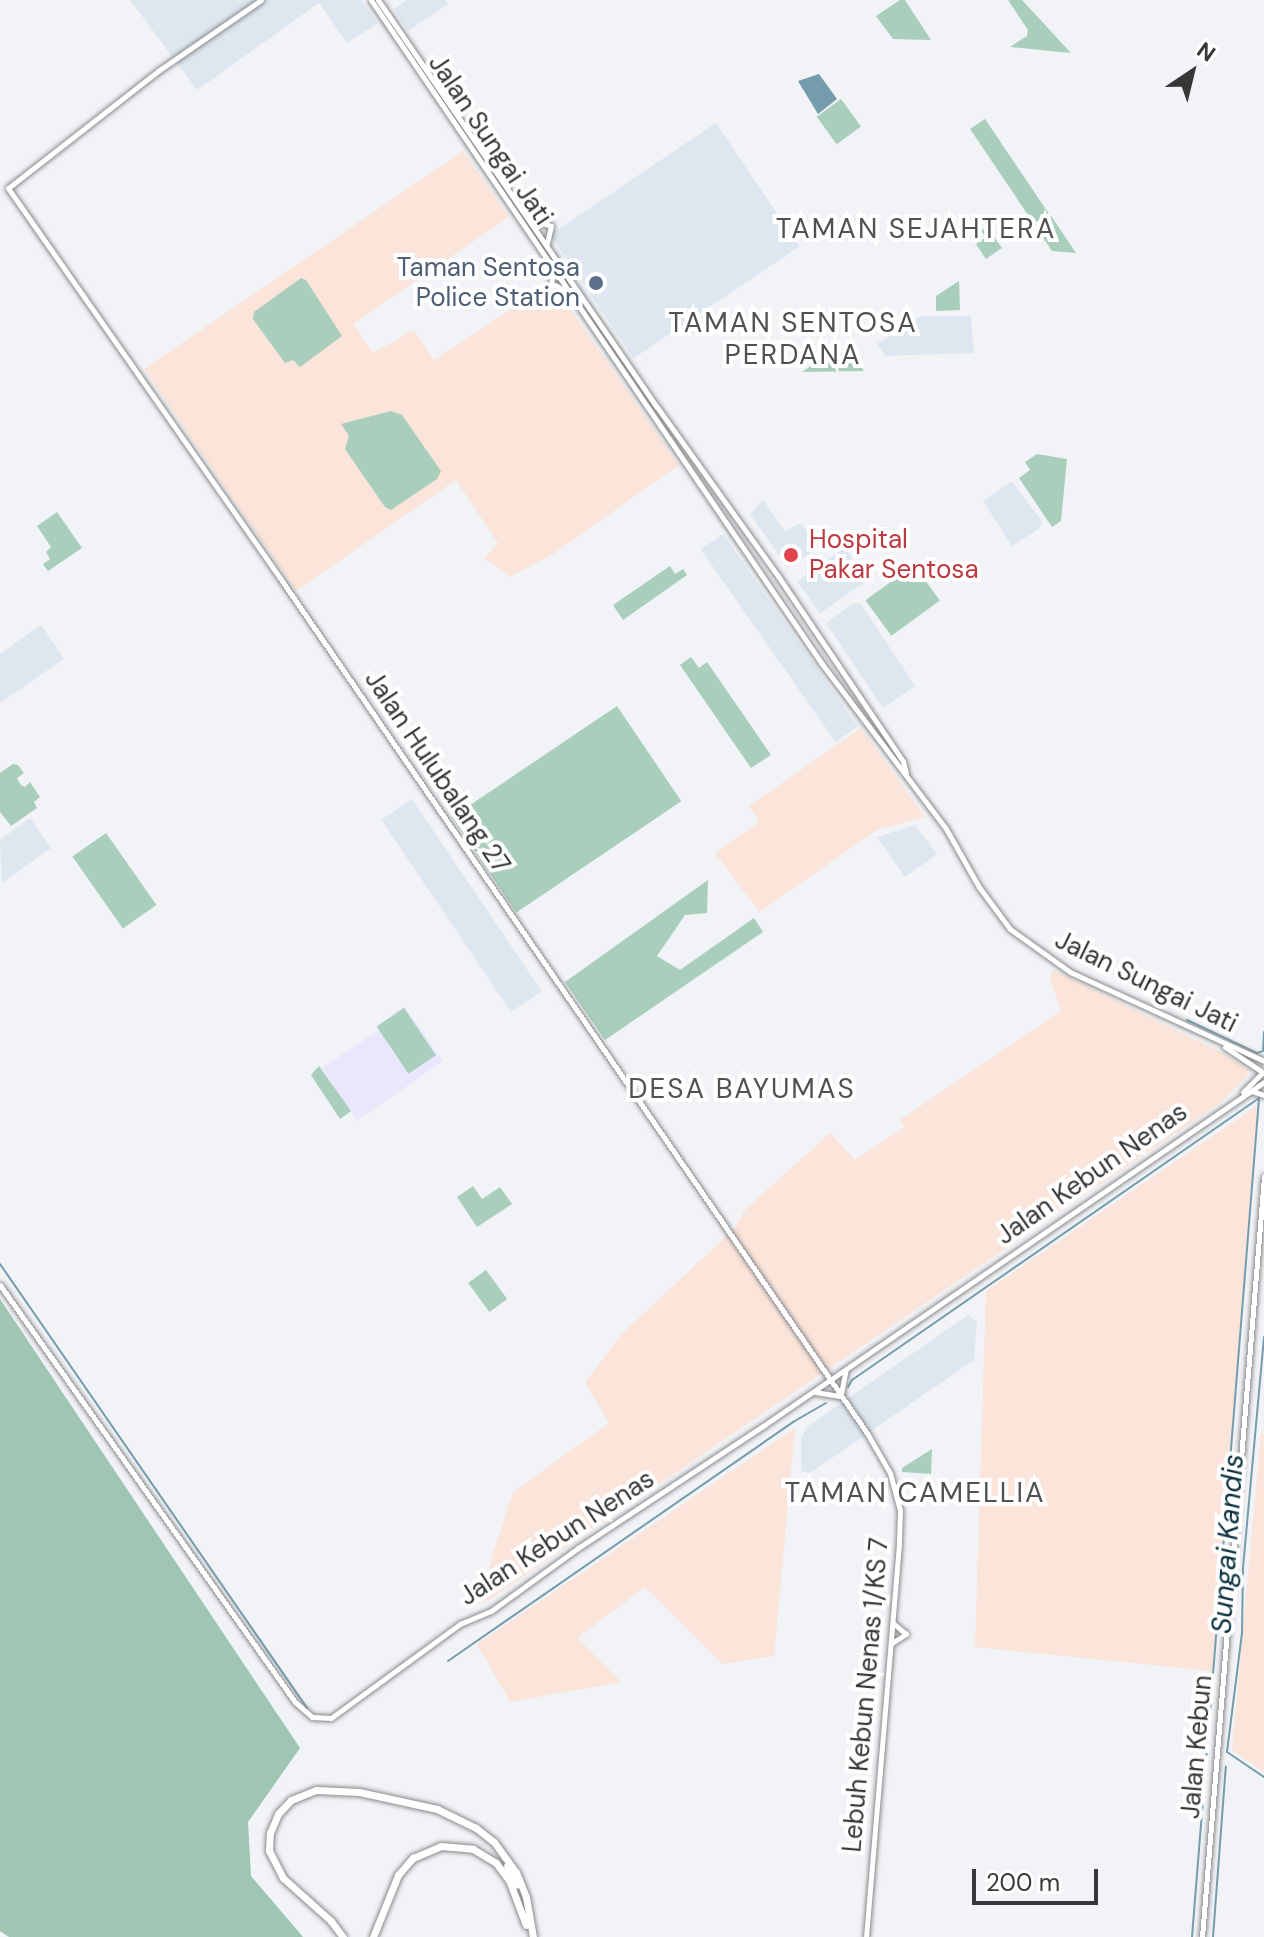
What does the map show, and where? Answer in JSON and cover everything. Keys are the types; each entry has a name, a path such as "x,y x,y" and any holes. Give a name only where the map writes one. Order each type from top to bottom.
{"highway":[{"path":"343,1937 331,1921 283,1878 271,1859 268,1841 278,1814 299,1796 323,1790 359,1792 421,1806 469,1823 500,1849 524,1890 533,1937"},
{"path":"373,1937 398,1875 413,1858 441,1846 473,1849 500,1867 516,1895 526,1925"},
{"path":"507,1866 521,1895 526,1937"}],"street":[{"name":"Jalan Hulubalang 27","path":"261,0 158,71 8,188 280,578 829,1380"},
{"name":"Jalan Sungai Jati","path":"371,0 822,664 956,843 991,907 1019,937 1070,972 1264,1062"},
{"name":"Jalan Sungai Jati","path":"378,0 834,658 903,761 907,774"},
{"path":"529,219 551,226 547,244"},
{"path":"552,267 553,286 576,301"},
{"path":"777,597 795,612 787,590"},
{"path":"822,664 812,638 834,658"},
{"path":"1215,1039 1263,1076"},
{"path":"1233,1101 1263,1076 1264,1062"},
{"name":"Jalan Kebun Nenas","path":"0,1285 295,1702 320,1719 331,1718 460,1624 491,1611 578,1548 811,1393 1233,1101 1252,1091 1263,1076"},
{"path":"1252,1091 1264,1095"},
{"name":"Jalan Kebun","path":"1202,1937 1264,1177"},
{"path":"811,1393 839,1394 847,1368"},
{"name":"Lebuh Kebun Nenas 1/KS 7","path":"829,1380 885,1463 899,1506 891,1643 866,1937"},
{"path":"891,1643 906,1634 892,1621"}],"shaded area":[{"path":"130,0 361,0 378,23 347,43 319,3 197,90"},
{"path":"407,0 445,0 448,4 408,31 394,9"},
{"path":"716,123 799,247 634,358 550,235"},
{"path":"463,151 509,217 353,324 373,353 414,330 434,360 545,287 559,293 679,465 553,554 510,577 484,558 498,543 456,480 296,591 144,369"},
{"path":"921,316 971,316 974,353 885,356 877,344"},
{"path":"1012,481 1042,522 1040,528 1012,546 983,501"},
{"path":"763,500 785,532 800,523 820,546 788,568 750,514"},
{"path":"723,534 858,727 836,742 701,549"},
{"path":"845,548 867,580 820,613 797,581"},
{"path":"854,603 861,604 915,686 883,708 826,623"},
{"path":"41,625 64,659 0,703 0,654"},
{"path":"861,728 925,817 877,830 759,912 715,853 759,822 749,806"},
{"path":"412,799 542,991 511,1012 381,820"},
{"path":"30,818 51,848 2,883 0,840"},
{"path":"915,825 937,854 905,877 877,837"},
{"path":"1053,970 1223,1053 1249,1070 1246,1077 1220,1103 484,1603 491,1559 513,1492 609,1423 585,1382 624,1332 735,1228 745,1210 830,1133 855,1160 905,1127 900,1120 1061,1011 1050,979"},
{"path":"404,1006 443,1061 357,1121 322,1068 385,1026 390,1016"},
{"path":"1258,1105 1212,1671 975,1647 986,1291"},
{"path":"968,1315 977,1322 974,1360 810,1473 801,1471 801,1438 808,1426"},
{"path":"795,1428 774,1656 722,1664 645,1587 577,1638 621,1682 510,1702 477,1644"},
{"path":"1261,1432 1264,1434 1264,1772 1232,1750"}],"green space":[{"path":"900,0 905,0 931,40 893,39 876,16"},
{"path":"1008,0 1022,0 1071,53 1010,47 1027,36 1028,30"},
{"path":"841,99 861,127 837,144 817,117"},
{"path":"985,119 1049,214 1034,224 970,129"},
{"path":"1051,216 1076,253 1052,251 1036,227"},
{"path":"987,227 1002,248 986,259 976,244 986,237 981,231"},
{"path":"301,278 306,280 342,336 300,367 293,360 285,363 253,319 254,312"},
{"path":"959,281 960,310 936,311 936,296"},
{"path":"837,348 844,357 851,352 864,371 802,372"},
{"path":"391,411 402,415 441,471 437,479 391,510 385,507 345,449 349,436 341,424"},
{"path":"1037,454 1067,459 1061,521 1052,527 1019,478 1030,470 1025,462"},
{"path":"57,512 82,548 48,571 43,564 50,559 46,552 51,547 37,526"},
{"path":"914,565 940,601 891,636 865,600"},
{"path":"670,566 675,574 683,569 687,575 623,620 613,605"},
{"path":"691,657 699,668 707,662 771,755 751,768 680,665"},
{"path":"617,706 681,801 516,913 452,817"},
{"path":"13,764 24,773 17,778 21,785 25,787 30,782 40,797 34,802 37,808 11,826 0,812 0,773"},
{"path":"106,833 156,905 123,929 72,857"},
{"path":"708,880 707,913 685,915 657,956 680,970 754,918 763,932 605,1040 565,982"},
{"path":"404,1008 436,1055 409,1074 377,1026"},
{"path":"319,1066 351,1111 340,1119 311,1075"},
{"path":"473,1186 482,1199 500,1187 512,1204 477,1227 457,1197"},
{"path":"486,1270 507,1299 489,1312 468,1283"},
{"path":"0,1299 300,1748 248,1822 251,1876 303,1937 9,1937 0,1931"},
{"path":"932,1449 931,1474 902,1472 902,1468"}],"water":[{"path":"819,74 837,99 818,114 798,81"}],"waterway":[{"path":"1187,1020 1257,1053 1263,1051 1264,1032"},
{"path":"1192,1937 1259,1098"},
{"path":"848,1387 852,1380 1258,1099"},
{"path":"0,1264 307,1708"},
{"name":"Sungai Kandis","path":"1264,1337 1243,1569 1242,1633 1227,1752 1264,1777"},
{"path":"448,1661 793,1422 826,1403"},
{"name":"Sungai Kandis","path":"1213,1937 1226,1766"}],"place":[{"name":"Taman Sentosa Police Station","path":"596,283"},
{"name":"Hospital Pakar Sentosa","path":"791,555"}],"district":[{"name":"TAMAN SEJAHTERA","path":"916,229"},
{"name":"TAMAN SENTOSA PERDANA","path":"793,339"},
{"name":"DESA BAYUMAS","path":"742,1089"},
{"name":"TAMAN CAMELLIA","path":"915,1493"}]}
